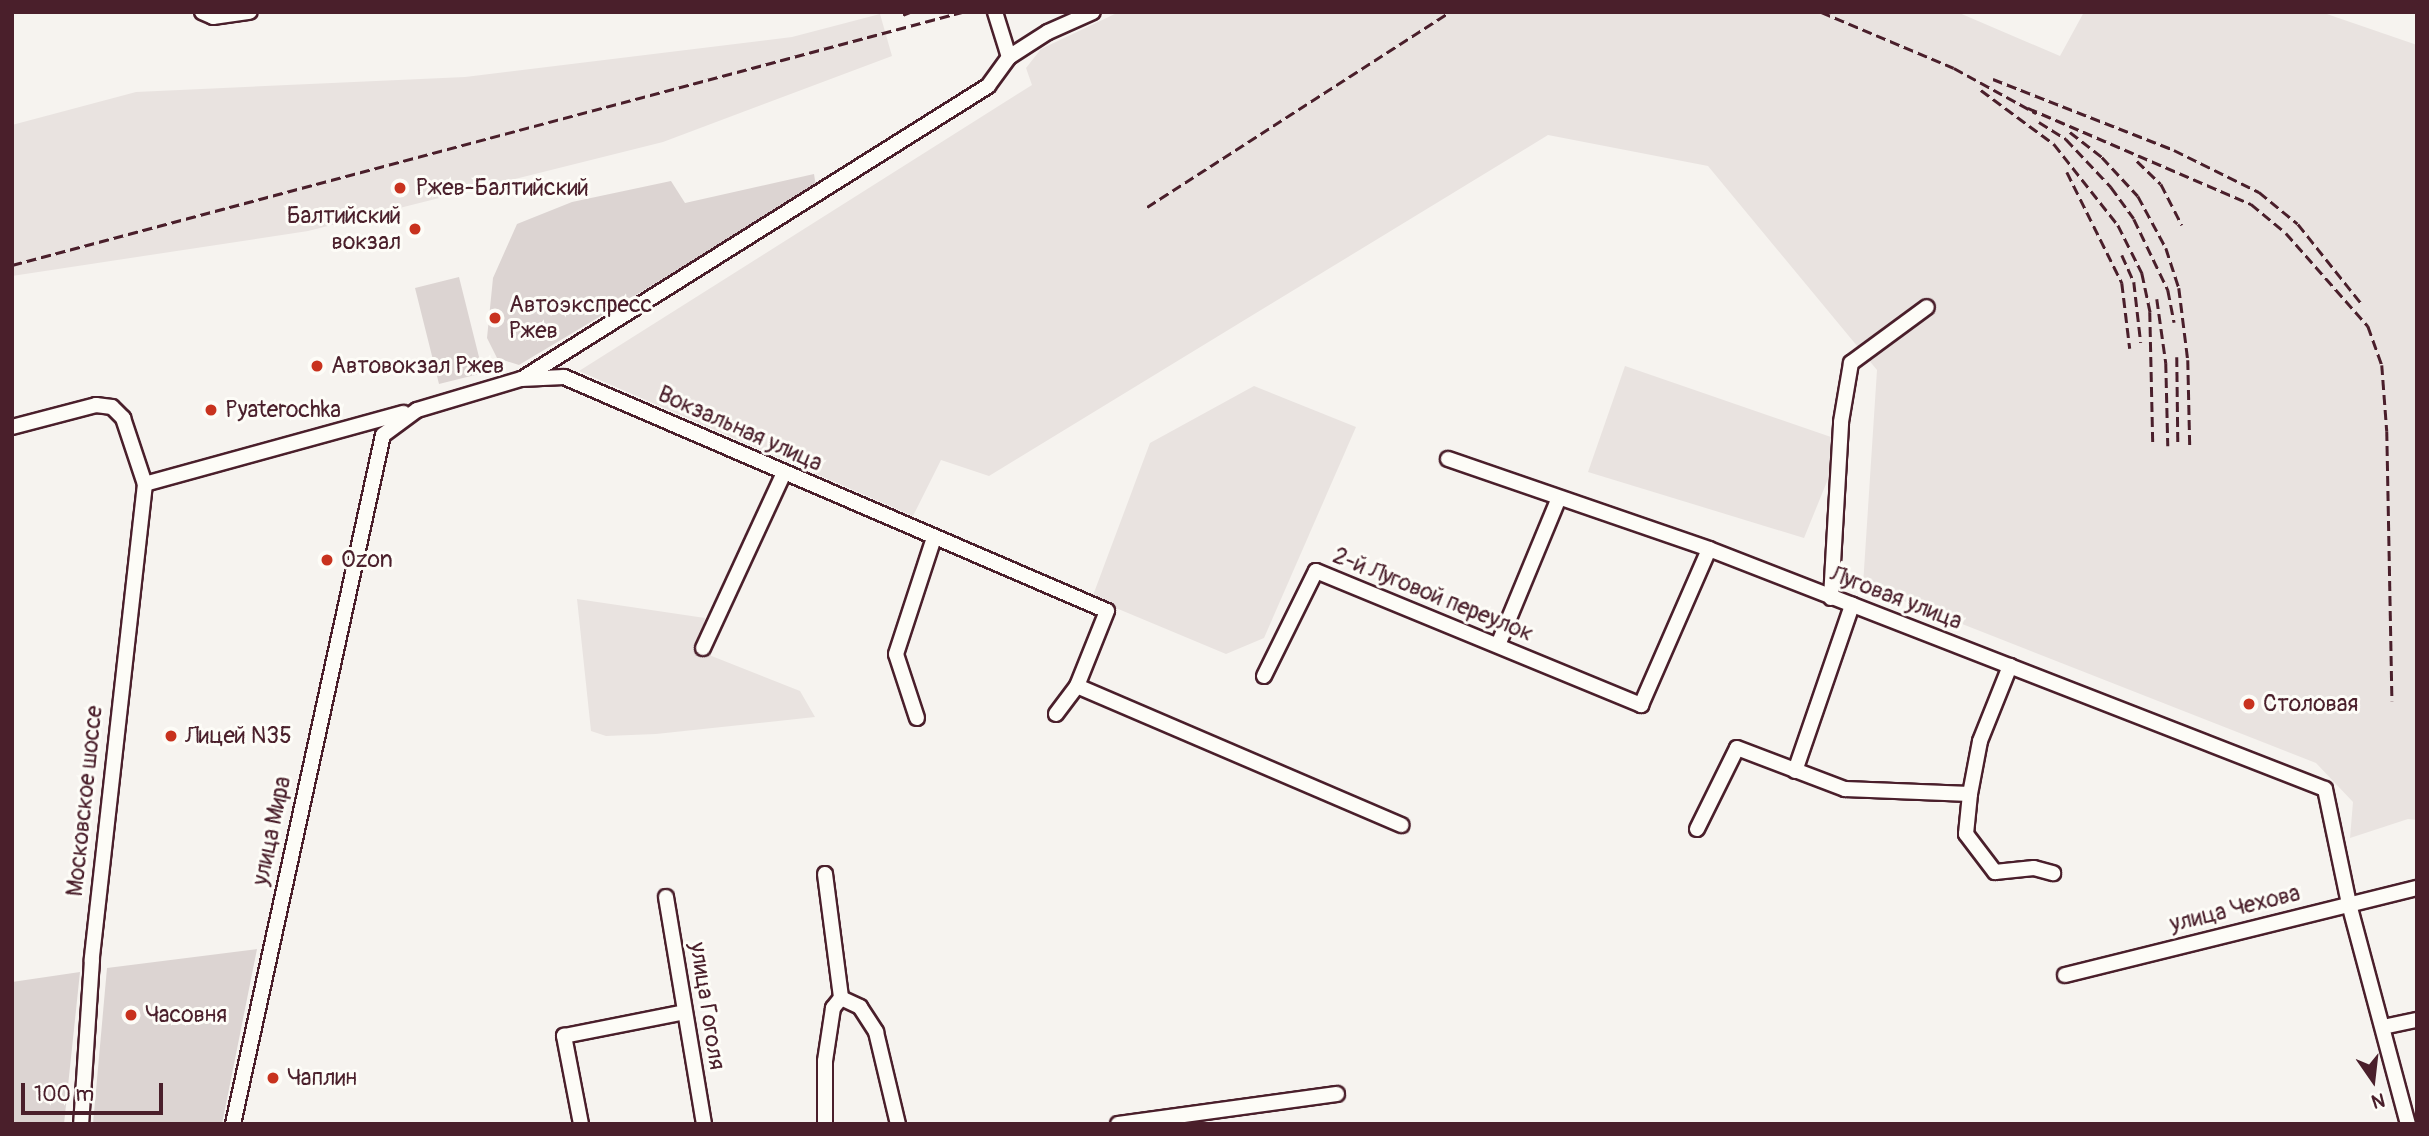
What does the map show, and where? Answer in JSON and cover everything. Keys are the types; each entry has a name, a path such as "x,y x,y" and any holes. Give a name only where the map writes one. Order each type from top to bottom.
{"street":[{"path":"202,12 213,18 250,12"},
{"path":"995,12 1009,58"},
{"path":"522,379 988,86 1009,58 1048,32 1093,12"},
{"path":"1831,598 1841,422 1851,363 1927,307"},
{"name":"Вокзальная улица","path":"376,466 383,435 416,410 522,379 564,377 1107,611 1077,686"},
{"path":"12,427 96,405 112,407 123,418 145,484 416,410"},
{"path":"358,426 375,434 376,466"},
{"name":"Луговая улица","path":"1448,459 1558,500 1709,550 2325,789 2349,904"},
{"name":"улица Мира","path":"233,1124 376,466"},
{"path":"703,648 784,473"},
{"name":"Московское шоссе","path":"81,1124 92,960 145,484"},
{"path":"1498,645 1558,500"},
{"path":"917,719 896,654 934,538"},
{"name":"2-й Луговой переулок","path":"1264,676 1316,571 1641,705 1709,550"},
{"path":"1795,771 1852,605"},
{"path":"2010,666 1980,741 1966,834 1995,873 2034,868 2053,873"},
{"path":"1056,714 1077,686 1402,825"},
{"path":"1697,829 1737,748 1846,789 1970,794"},
{"path":"825,874 841,998 833,1008 825,1061 825,1124"},
{"name":"улица Чехова","path":"2065,975 2417,888"},
{"name":"улица Гоголя","path":"666,897 704,1124"},
{"path":"2349,904 2408,1124"},
{"path":"841,998 860,1007 876,1032 898,1124"},
{"path":"581,1124 564,1036 685,1012"},
{"path":"2383,1027 2417,1020"},
{"path":"1118,1124 1336,1094"}],"shaded area":[{"path":"1119,12 1957,12 2060,56 2084,12 2321,12 2417,45 2417,820 2408,819 2350,838 2353,802 2316,763 1863,585 1877,370 1708,166 1548,135 989,476 941,460 913,516 579,371 1032,85 1026,68 1041,49"},
{"path":"880,14 892,56 663,142 308,231 12,276 12,125 136,92 465,77 792,37"},
{"path":"814,174 816,187 519,365 497,358 487,338 493,278 517,224 572,202 671,181 685,203"},
{"path":"459,277 483,373 439,384 415,288"},
{"path":"1625,366 1831,437 1830,474 1804,538 1588,472"},
{"path":"1254,386 1356,427 1264,638 1226,654 1092,598 1150,443"},
{"path":"577,599 705,618 699,651 800,691 815,717 656,734 606,736 591,731"},
{"path":"257,949 222,1124 93,1124 107,968"},
{"path":"80,972 64,1124 12,1124 12,982"}],"railway":[{"path":"903,15 910,12"},
{"path":"12,265 962,12"},
{"path":"1147,207 1450,12"},
{"path":"1821,12 1954,68 2036,113"},
{"path":"1993,79 2174,150 2259,192 2298,224 2361,303"},
{"path":"1981,90 2054,144 2118,225 2142,273 2150,312 2153,442"},
{"path":"2028,108 2251,204 2286,233 2368,326 2382,365 2387,431 2392,701"},
{"path":"2039,122 2066,139 2111,187 2134,219 2168,290 2174,322"},
{"path":"2070,132 2102,157 2138,196 2166,248 2179,288 2188,360 2190,447"},
{"path":"2137,161 2161,184 2182,225"},
{"path":"2067,172 2122,283 2130,349"},
{"path":"2122,255 2134,282 2141,343"},
{"path":"2157,299 2166,363 2168,446"},
{"path":"2177,357 2178,445"}],"place":[{"name":"Ржев-Балтийский","path":"400,188"},
{"name":"Балтийский вокзал","path":"415,229"},
{"name":"Автоэкспресс Ржев","path":"495,318"},
{"name":"Автовокзал Ржев","path":"317,366"},
{"name":"Pyaterochka","path":"211,410"},
{"name":"Ozon","path":"327,560"},
{"name":"Столовая","path":"2249,704"},
{"name":"Лицей N35","path":"171,736"},
{"name":"Часовня","path":"131,1015"},
{"name":"Чаплин","path":"273,1078"}]}
